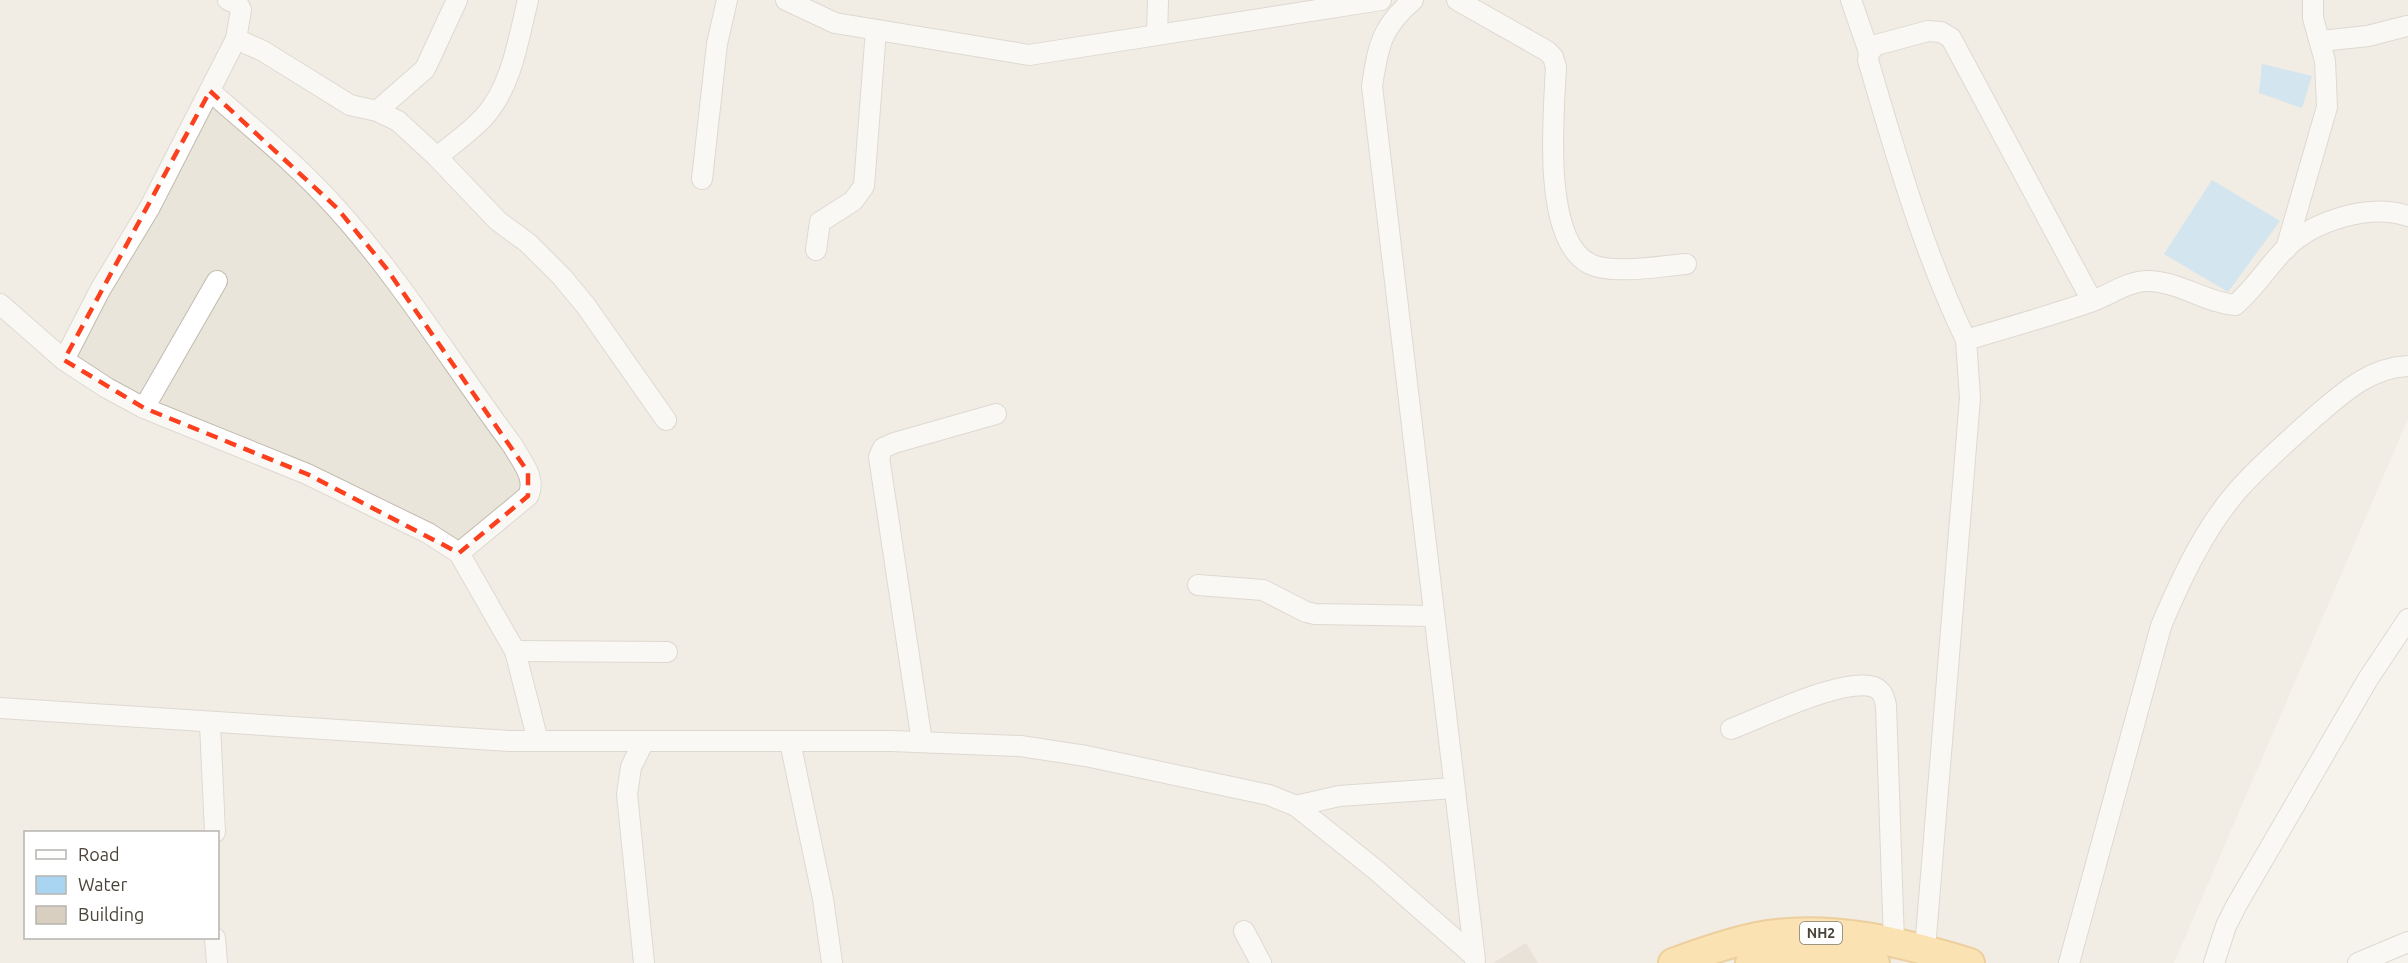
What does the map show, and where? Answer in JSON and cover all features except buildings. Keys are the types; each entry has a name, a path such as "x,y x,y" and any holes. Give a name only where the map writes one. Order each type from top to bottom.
{"highway":[{"name":"NH2","path":"1673,963 1758,937 1833,933 1884,953"},
{"name":"NH2","path":"1750,963 1925,950 1970,963"}],"street":[{"path":"377,111 425,69 457,0"},
{"path":"437,157 483,118 503,89 513,63 528,0"},
{"path":"702,179 717,44 727,0"},
{"path":"786,0 835,23 1029,55 1381,0"},
{"path":"1157,35 1158,0"},
{"path":"1413,0 1397,14 1378,46 1372,86 1475,959"},
{"path":"1457,0 1547,51 1553,57 1556,67 1551,157 1555,190 1566,232 1576,251 1588,263 1603,268 1686,264"},
{"path":"1851,0 1869,52 1868,60 1925,243 1966,340 1970,398 1925,950"},
{"path":"2286,249 2326,114 2327,85 2321,41 2313,18 2313,0"},
{"path":"64,360 100,290 150,207 236,39 238,3"},
{"path":"2321,41 2368,36 2407,26"},
{"path":"816,250 820,222 853,201 864,186 876,30"},
{"path":"1869,52 1876,45 1928,31 1941,32 1951,38 2092,301"},
{"path":"236,39 263,51 350,105 377,111 398,121 437,157 498,222 528,243 562,277 586,306 666,420"},
{"path":"210,91 337,208 386,268 513,446 528,472 531,483 528,496 459,554"},
{"path":"1966,340 2092,301 2132,284 2147,281 2164,284 2219,303 2235,305 2248,294 2286,249 2312,229 2360,213 2398,212 2408,216"},
{"path":"144,408 217,281"},
{"path":"0,304 64,360 106,388 144,408 307,474 428,533 459,554 515,651 538,741"},
{"path":"2069,963 2161,626 2178,586 2212,525 2236,492 2279,448 2342,394 2376,372 2408,366"},
{"path":"922,742 879,457 883,448 894,443 996,414"},
{"path":"1198,585 1263,590 1306,612 1315,614 1434,616"},
{"path":"2214,963 2226,926 2236,906 2368,679 2408,619"},
{"path":"515,651 667,652"},
{"path":"1731,729 1834,689 1853,685 1866,686 1875,687 1883,693 1886,705 1884,953"},
{"path":"0,708 210,723 538,741 922,742 1020,746 1086,756 1269,795 1296,806 1376,870 1475,959"},
{"path":"210,723 215,831"},
{"path":"644,741 631,767 627,794 644,963"},
{"path":"790,742 823,898 832,963"},
{"path":"1296,806 1339,796 1454,789"},
{"path":"1244,931 1261,963"},
{"path":"215,939 217,963"},
{"path":"2358,963 2408,942"}],"highlighted area":[{"path":"210,91 337,208 386,268 528,472 528,496 459,553 307,474 144,408 64,360"}],"shaded area":[{"path":"0,0 2408,0 2408,419 2174,963 0,963"}],"water":[{"path":"2262,64 2312,76 2302,108 2259,93"},
{"path":"2212,180 2280,221 2228,292 2164,254"}]}
